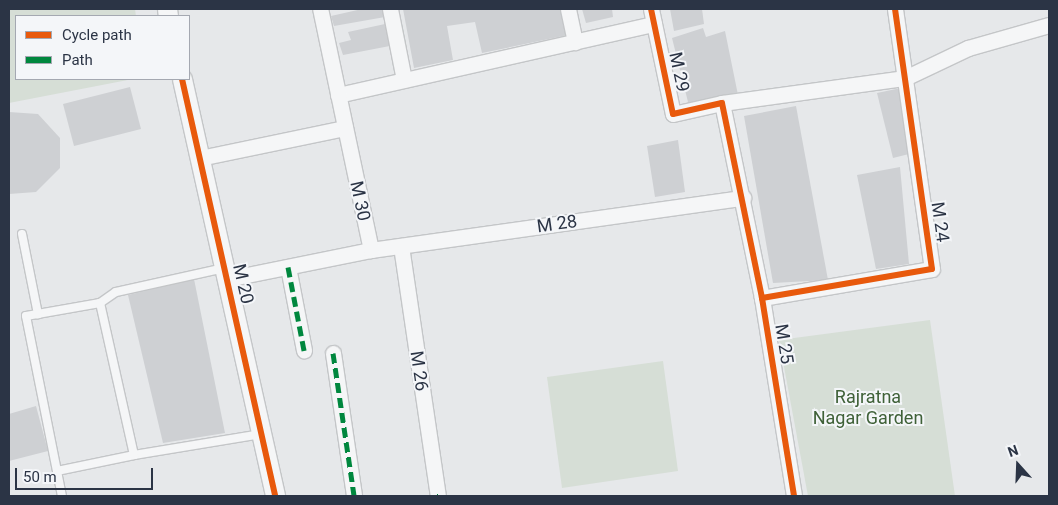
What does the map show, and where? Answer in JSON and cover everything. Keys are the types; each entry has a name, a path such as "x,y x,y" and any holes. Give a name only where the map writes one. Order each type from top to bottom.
{"street":[{"name":"M 30","path":"320,9 371,250"},
{"path":"390,9 404,80"},
{"path":"568,9 575,42"},
{"name":"M 29","path":"651,9 673,114 722,103"},
{"name":"M 24","path":"762,298 932,269 895,9"},
{"path":"338,95 654,24"},
{"path":"743,198 722,103 905,78 968,48 1049,25"},
{"name":"M 20","path":"182,80 276,496"},
{"path":"200,158 345,128"},
{"name":"M 25","path":"743,198 762,298 794,496"},
{"name":"M 28","path":"371,250 743,198"},
{"name":"M 26","path":"401,246 438,496"},
{"path":"226,273 288,267 371,250"},
{"path":"288,267 304,350"},
{"path":"332,353 354,496"}],"lane":[{"path":"22,234 38,314"},
{"path":"62,496 26,316 100,303 116,292 226,273"},
{"path":"100,303 134,455"},
{"path":"57,470 262,434"}],"green space":[{"path":"9,9 135,9 136,15 15,15 15,80 128,80 9,103"},
{"name":"Rajratna Nagar Garden","path":"930,320 955,496 808,496 779,340"},
{"path":"663,361 678,471 562,488 547,377"}],"building":[{"path":"362,9 388,9 395,45 343,55 339,43 351,40 348,32 385,24 385,17 334,26 331,16"},
{"path":"403,9 563,9 568,35 482,53 475,22 447,26 453,60 414,68"},
{"path":"582,9 612,9 613,17 586,23"},
{"path":"670,9 702,9 704,24 674,31"},
{"path":"703,28 706,37 725,31 738,95 689,106 672,38"},
{"path":"130,87 141,129 74,146 63,104"},
{"path":"901,88 909,154 893,158 877,93"},
{"path":"796,106 828,280 773,283 744,116"},
{"path":"9,112 38,114 60,138 60,168 36,192 9,194"},
{"path":"678,140 685,192 655,197 647,146"},
{"path":"900,167 909,264 876,269 857,175"},
{"path":"194,279 225,433 163,443 128,295"},
{"path":"36,406 48,451 9,461 9,414"}],"marked path":[{"path":"288,267 304,350"},
{"path":"333,353 354,496"}],"cycle path":[{"path":"651,9 673,114 722,103 762,298 794,496"},
{"path":"762,298 932,269 895,9"},
{"path":"182,80 275,496"}]}
